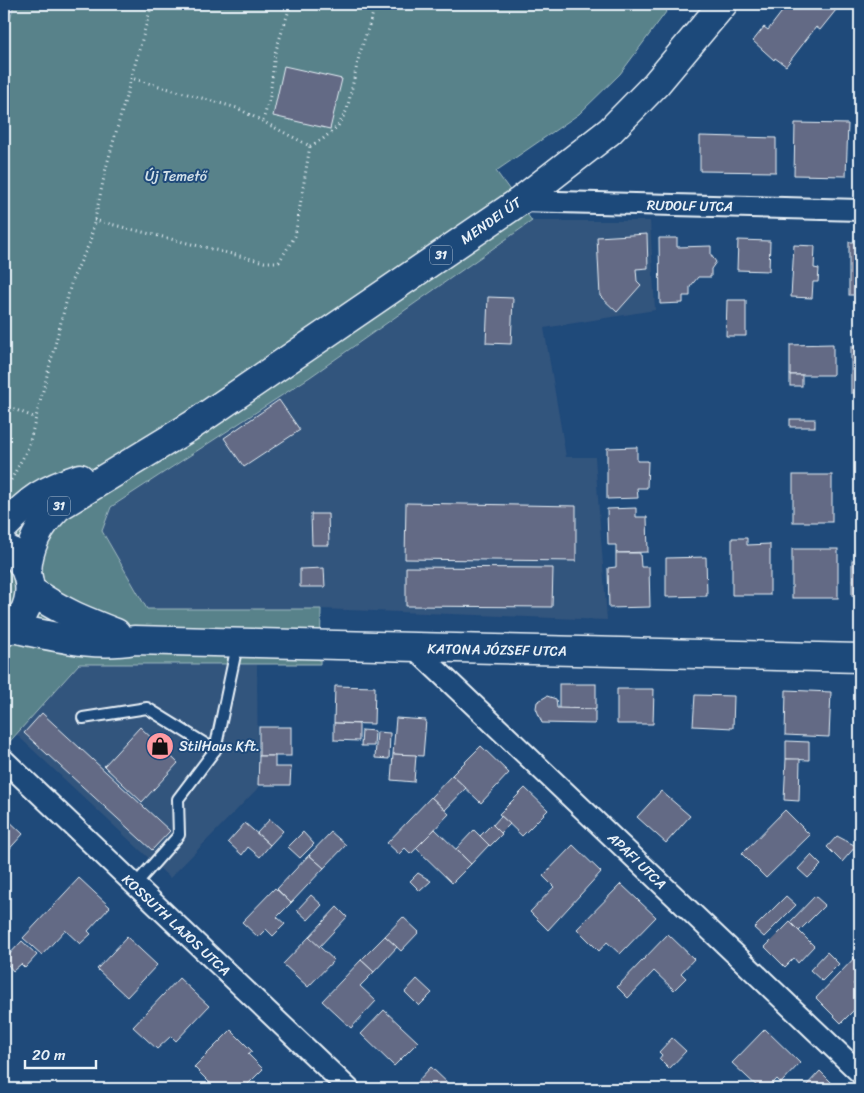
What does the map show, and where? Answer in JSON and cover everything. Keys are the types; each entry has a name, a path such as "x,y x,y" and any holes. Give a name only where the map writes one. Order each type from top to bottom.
{"main road":[{"name":"MENDEI ÚT","path":"124,466 191,426 520,202 610,131 656,84 723,4"},
{"name":"31","path":"4,527 29,500 50,489 124,466"},
{"name":"31","path":"7,630 25,611 28,555 45,520 58,506 73,495 124,466"},
{"path":"4,547 20,559 28,581"},
{"name":"KATONA JÓZSEF UTCA","path":"28,581 58,608 83,621 134,640"},
{"name":"KATONA JÓZSEF UTCA","path":"7,630 118,643 134,640 415,649 860,658"}],"street":[{"name":"RUDOLF UTCA","path":"520,202 860,210"},
{"name":"APAFI UTCA","path":"415,649 860,1073"},
{"name":"KOSSUTH LAJOS UTCA","path":"4,760 349,1089"}],"lane":[{"path":"134,886 179,835 178,800 216,750 235,655 233,643"},
{"path":"83,718 147,708 216,750"}],"path":[{"path":"10,480 28,448 72,280 90,242 106,168 152,4"},
{"path":"263,121 270,96 275,53 291,4"},
{"path":"310,146 323,139 338,126 347,110 359,56 376,4"},
{"path":"131,78 238,108 310,146"},
{"path":"94,220 264,262 279,262 295,236 310,146"},
{"path":"4,404 36,418"}],"shaded area":[{"path":"532,221 650,221 655,310 544,328 566,457 595,457 607,620 321,609 147,609 101,531 111,507 310,377"},
{"path":"79,664 257,665 258,788 170,878 16,734"}],"green space":[{"name":"Új Temető","path":"14,4 672,4 620,74 579,114 496,171 532,221 310,377 111,507 102,531 147,609 321,609 320,664 79,664 4,748 4,42"}],"building":[{"path":"788,4 840,5 820,30 816,27 786,66 775,58 774,60 753,41 764,27 768,30"},
{"path":"284,66 342,79 330,129 273,116"},
{"path":"795,123 848,124 846,176 794,175"},
{"path":"700,136 776,138 776,172 700,171"},
{"path":"647,234 648,268 636,269 637,281 641,285 617,312 600,296 597,237"},
{"path":"659,238 677,238 677,247 711,246 711,255 716,262 711,269 711,277 698,277 690,287 690,296 683,296 683,303 660,304"},
{"path":"738,240 770,241 769,271 737,270"},
{"path":"849,242 860,242 860,295 849,295"},
{"path":"794,245 815,246 814,268 819,269 818,282 813,282 812,298 791,297"},
{"path":"488,297 513,298 511,344 486,343"},
{"path":"727,300 746,300 746,336 726,336"},
{"path":"833,344 833,375 790,375 790,345"},
{"path":"851,347 860,347 860,393 851,393"},
{"path":"790,375 802,375 802,386 790,386"},
{"path":"279,400 300,430 244,467 224,438"},
{"path":"790,419 815,419 815,427 790,427"},
{"path":"637,447 637,461 648,461 647,488 637,488 638,498 607,499 607,448"},
{"path":"793,475 832,475 832,522 793,522"},
{"path":"406,503 576,506 576,561 405,559"},
{"path":"636,508 636,517 647,517 648,552 616,553 616,545 608,545 607,509"},
{"path":"311,514 328,514 329,545 312,545"},
{"path":"732,538 747,538 747,545 770,544 770,595 732,595"},
{"path":"792,549 838,549 838,598 792,598"},
{"path":"616,553 640,553 641,567 649,567 650,607 609,608 608,568 616,567"},
{"path":"706,557 707,596 666,597 666,558"},
{"path":"852,560 860,560 860,596 852,596"},
{"path":"406,567 553,568 552,607 406,606"},
{"path":"324,568 325,587 300,587 300,569"},
{"path":"559,684 596,684 596,709 559,709"},
{"path":"335,686 375,687 374,724 334,723"},
{"path":"617,689 654,689 653,724 617,724"},
{"path":"786,690 831,692 829,737 785,735"},
{"path":"695,695 734,696 733,728 693,726"},
{"path":"547,696 556,699 557,708 595,709 595,724 542,723 536,708 537,702"},
{"path":"42,713 170,831 152,850 24,733"},
{"path":"396,718 426,720 423,756 393,754"},
{"path":"334,723 359,724 359,741 334,740"},
{"path":"140,727 178,763 142,802 104,766"},
{"path":"259,727 291,727 291,756 259,756"},
{"path":"362,730 375,731 374,746 361,746"},
{"path":"377,732 390,733 389,759 375,758"},
{"path":"786,741 809,742 809,760 786,759"},
{"path":"481,746 509,773 481,803 452,775"},
{"path":"393,754 416,755 414,782 391,780"},
{"path":"259,756 275,756 275,767 291,767 290,785 258,785"},
{"path":"786,759 800,759 799,801 784,800"},
{"path":"452,775 466,788 445,810 431,797"},
{"path":"525,788 548,810 522,836 499,814"},
{"path":"661,791 690,816 666,843 637,817"},
{"path":"431,797 449,814 411,854 405,848 399,854 387,843"},
{"path":"785,810 810,835 766,878 742,854"},
{"path":"4,816 23,834 4,855"},
{"path":"501,816 510,824 501,833 493,825"},
{"path":"270,819 283,831 270,845 257,833"},
{"path":"245,823 270,845 260,857 248,847 242,855 228,842"},
{"path":"492,824 502,834 490,846 480,836"},
{"path":"435,829 471,864 452,883 416,848"},
{"path":"474,830 489,845 471,864 456,849"},
{"path":"303,832 314,844 300,858 288,847"},
{"path":"331,832 346,845 324,868 309,855"},
{"path":"837,836 856,846 842,862 827,847"},
{"path":"573,845 601,872 548,930 530,912 554,887 543,876"},
{"path":"309,855 324,868 291,903 277,889"},
{"path":"811,855 821,865 808,878 798,869"},
{"path":"418,873 431,881 420,891 410,881"},
{"path":"79,878 110,907 88,931 91,934 80,944 65,930 42,955 23,938"},
{"path":"621,884 656,917 620,954 607,942 599,951 577,929"},
{"path":"275,888 291,903 277,917 285,924 273,936 266,929 258,937 242,922"},
{"path":"311,895 322,905 308,920 297,910"},
{"path":"786,896 796,905 764,937 754,928"},
{"path":"815,896 825,905 799,931 790,922"},
{"path":"337,907 347,917 319,947 309,937"},
{"path":"403,917 419,932 401,951 385,936"},
{"path":"790,922 814,946 798,963 794,958 785,967 765,947"},
{"path":"668,934 694,959 681,973 686,978 674,990 654,971 628,998 617,987"},
{"path":"385,936 397,947 374,972 361,960"},
{"path":"127,937 157,965 127,997 97,969"},
{"path":"309,937 334,960 308,987 283,964"},
{"path":"22,941 37,955 25,968 21,964 13,971 4,960"},
{"path":"827,952 839,964 822,981 810,970"},
{"path":"860,952 860,976 853,984 860,991 860,1004 841,1023 816,998"},
{"path":"361,960 374,972 360,986 376,1001 351,1028 322,1001"},
{"path":"179,978 209,1006 176,1041 171,1036 157,1049 133,1027"},
{"path":"417,979 432,993 419,1006 405,992"},
{"path":"384,1010 418,1042 394,1066 361,1034"},
{"path":"765,1029 800,1063 781,1083 777,1079 767,1089 760,1089 732,1063"},
{"path":"860,1029 860,1039 855,1034"},
{"path":"231,1030 252,1051 248,1054 263,1069 243,1089 216,1089 194,1067"},
{"path":"672,1038 686,1051 669,1069 659,1059 662,1055 659,1052"},
{"path":"431,1067 454,1089 421,1089 415,1084"},
{"path":"820,1071 838,1089 803,1089"}],"place":[{"name":"StilHaus Kft.","path":"160,746"}]}
